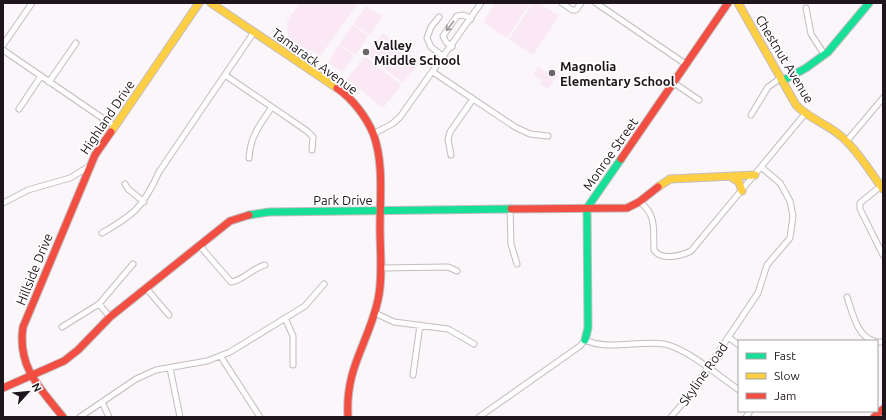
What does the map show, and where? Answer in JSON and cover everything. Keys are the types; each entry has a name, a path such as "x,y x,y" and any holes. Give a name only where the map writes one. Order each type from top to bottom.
{"street":[{"path":"3,45 32,3"},
{"name":"Highland Drive","path":"3,202 28,190 70,178 88,168 114,126 199,3"},
{"name":"Tamarack Avenue","path":"211,3 340,90 362,113 373,134 379,158 381,268 380,298 348,380 346,400 348,417"},
{"path":"373,134 392,124 400,117 452,47 481,3"},
{"path":"562,3 572,10 576,10 581,3"},
{"path":"596,3 686,65"},
{"name":"Monroe Street","path":"585,340 588,328 587,208 728,3"},
{"name":"Chestnut Avenue","path":"738,3 796,105 804,115 832,129 846,142 882,188"},
{"path":"751,115 768,88 806,68 824,54 869,3"},
{"path":"806,8 811,34 824,54"},
{"path":"452,47 446,42 443,36 445,31 457,16 464,15 471,19"},
{"path":"439,17 431,27 427,38 431,48 444,57"},
{"path":"102,233 127,219 144,202 159,172 254,32"},
{"path":"49,82 76,43"},
{"path":"3,50 114,126"},
{"path":"433,72 515,127 530,134 548,136"},
{"path":"225,75 307,131 313,137 312,150"},
{"path":"19,109 41,76"},
{"path":"674,83 699,100"},
{"path":"846,142 883,98"},
{"path":"451,155 448,139 450,132 473,100"},
{"path":"249,158 249,145 253,134 272,107"},
{"path":"640,202 646,207 652,216 654,250 661,256 682,255 696,247 804,115"},
{"name":"Skyline Road","path":"671,417 707,368 758,293 767,265 788,241 793,225 790,201 776,179 761,167"},
{"name":"Hillside Drive","path":"63,417 30,376 20,345 23,327 88,168"},
{"name":"Park Drive","path":"3,388 72,356 110,317 230,221 242,216 259,213 380,212 510,208 627,208 640,202 659,184 670,179 755,175"},
{"path":"731,177 739,182 742,191"},
{"path":"125,184 128,189 144,202"},
{"path":"882,188 860,203 860,210 883,255"},
{"path":"598,192 599,199 602,204 608,208"},
{"path":"510,208 511,244 518,264"},
{"path":"200,246 230,282 235,282 253,269 265,265"},
{"path":"62,327 99,304 133,264"},
{"path":"381,268 448,267 457,271"},
{"path":"80,417 136,379 156,370 221,357 304,306 324,284"},
{"path":"146,288 169,315"},
{"path":"847,297 856,323 864,335 874,340"},
{"path":"99,304 110,317"},
{"path":"375,313 394,322 448,329 474,344"},
{"path":"285,318 293,336 293,365"},
{"path":"413,375 420,325"},
{"path":"728,337 738,344"},
{"path":"480,417 580,346 585,340 596,344 663,344 680,349 738,389"},
{"path":"221,357 260,417"},
{"path":"170,368 180,417"},
{"path":"102,402 109,417"},
{"path":"874,417 883,409"}],"shaded area":[{"path":"300,3 358,3 318,59 316,58 316,53 296,44 291,40 287,30 288,23 286,22"},
{"path":"495,3 530,3 507,38 483,22"},
{"path":"533,3 539,3 559,16 533,55 509,39"},
{"path":"366,6 382,16 370,35 354,24"},
{"path":"353,25 368,36 356,55 339,44"},
{"path":"383,33 420,62 403,83 366,54"},
{"path":"339,45 354,56 342,72 328,62"},
{"path":"365,56 401,85 383,108 347,79"},
{"path":"538,67 547,73 549,70 558,75 548,89 540,84 542,80 533,74"}],"traffic: fast":[{"path":"782,81 806,68 828,52 869,3"},
{"path":"585,340 588,328 587,208 621,159"},
{"path":"249,215 269,212 511,209"}],"traffic: slow":[{"path":"111,132 199,3"},
{"path":"211,3 337,88"},
{"path":"738,3 796,105 807,114 837,132 859,156 883,189"},
{"path":"658,187 670,179 755,175"},
{"path":"731,177 739,182 742,191"}],"traffic: jam":[{"path":"621,159 728,3"},
{"path":"337,88 343,92 358,109 367,121 373,133 379,156 381,180 380,291 374,316 358,357 350,384 348,417"},
{"path":"63,417 32,376 27,365 23,354 23,327 95,155 111,132"},
{"path":"511,209 627,208 639,202 658,187"},
{"path":"3,388 64,361 78,350 110,317 230,221 249,215"},
{"path":"874,417 883,409"}],"place":[{"name":"Valley Middle School","path":"366,52"},
{"name":"Magnolia Elementary School","path":"552,73"}]}
